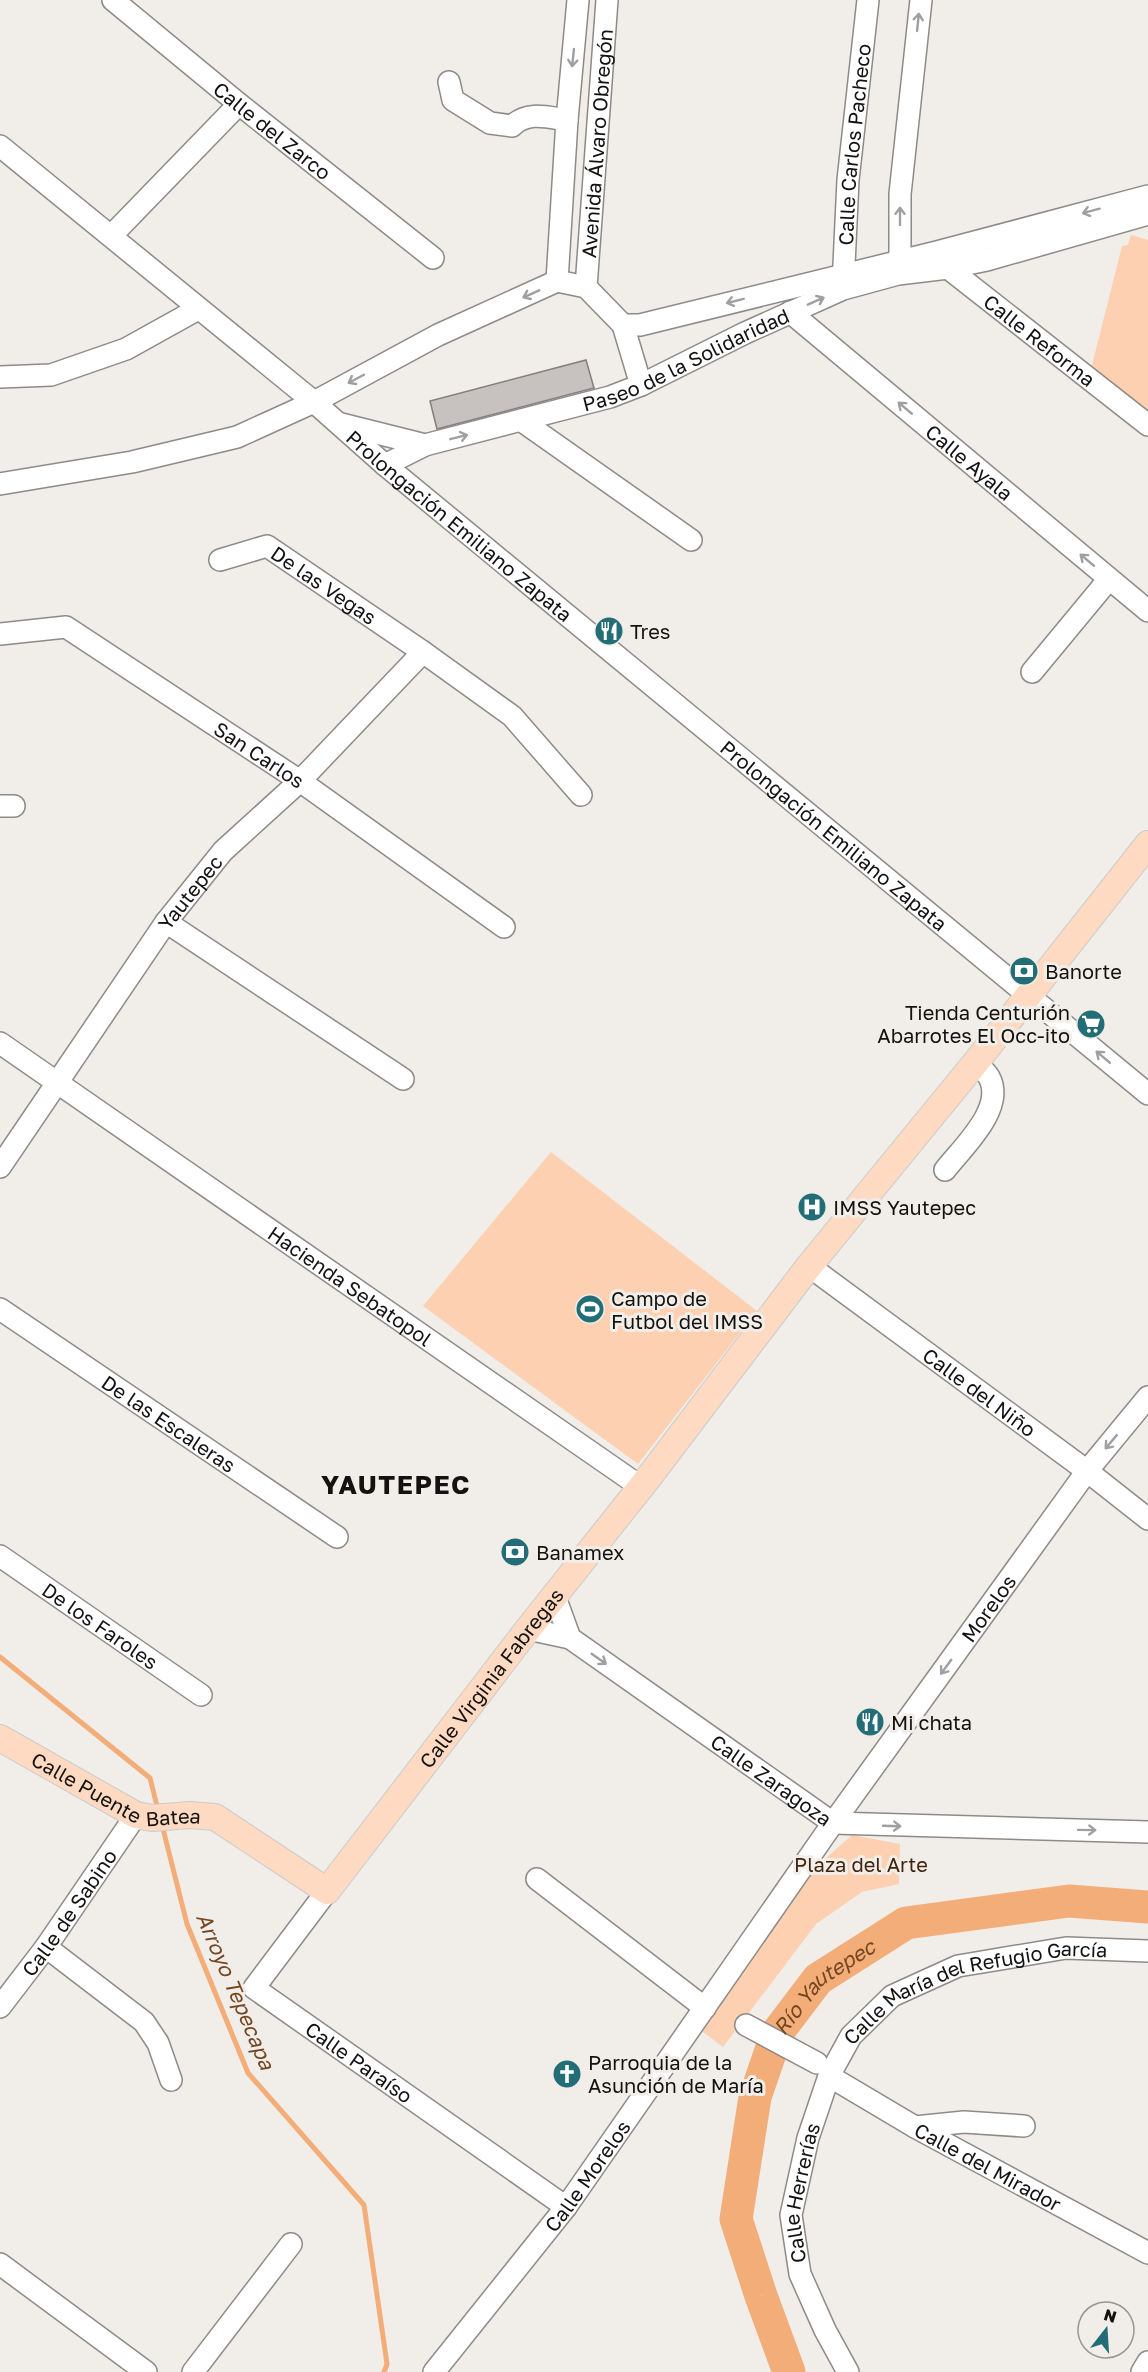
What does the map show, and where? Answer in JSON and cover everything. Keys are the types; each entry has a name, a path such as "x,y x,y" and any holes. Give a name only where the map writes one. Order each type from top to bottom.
{"main road":[{"name":"Calle Virginia Fabregas","path":"327,1891 528,1629 555,1598 641,1487 808,1266 1144,858"},
{"name":"Calle Puente Batea","path":"0,1738 144,1816 215,1816 327,1891"}],"street":[{"name":"Calle del Zarco","path":"113,0 239,104 433,258"},
{"name":"Avenida Álvaro Obregón","path":"557,281 567,120 579,0"},
{"name":"Avenida Álvaro Obregón","path":"586,287 607,0"},
{"name":"Calle Carlos Pacheco","path":"844,281 848,180 868,0"},
{"path":"921,0 900,194 899,267 942,260 1148,196"},
{"path":"449,82 453,100 490,123 512,126 520,118 531,115 567,120"},
{"path":"111,236 239,104"},
{"name":"Prolongación Emiliano Zapata","path":"0,146 314,402 385,465 1148,1094"},
{"path":"942,260 987,260 1148,214"},
{"name":"Calle Reforma","path":"942,260 1148,425"},
{"name":"Paseo de la Solidaridad","path":"385,465 425,445 610,397 641,385 790,312 873,267 899,267"},
{"name":"Paseo de la Solidaridad","path":"623,325 640,325 899,267"},
{"path":"0,484 132,462 237,437 314,402 438,335 557,281 586,287 623,325 641,385"},
{"path":"0,377 51,375 126,349 198,309"},
{"name":"Calle Ayala","path":"790,312 1148,611"},
{"path":"522,421 691,540"},
{"path":"338,423 425,445"},
{"name":"De las Vegas","path":"220,560 267,546 423,652"},
{"path":"1032,672 1109,579"},
{"name":"San Carlos","path":"0,634 66,627 300,782 504,927"},
{"path":"423,652 512,716 581,795"},
{"name":"Yautepec","path":"0,1167 58,1085 166,922 223,851 300,782 423,652"},
{"path":"166,922 403,1079"},
{"name":"Hacienda Sebatopol","path":"0,1043 641,1487"},
{"path":"945,1170 987,1117 993,1093 989,1077 976,1062"},
{"name":"Calle del Niño","path":"808,1266 1087,1471 1148,1519"},
{"name":"De las Escaleras","path":"0,1309 337,1537"},
{"name":"Morelos","path":"833,1823 1087,1471 1148,1397"},
{"name":"De los Faroles","path":"0,1556 201,1695"},
{"path":"555,1598 570,1638"},
{"name":"Calle Zaragoza","path":"528,1629 570,1638 833,1823 1148,1832"},
{"name":"Calle de Sabino","path":"0,2007 144,1816"},
{"name":"Calle Morelos","path":"434,2372 566,2206 833,1823"},
{"path":"537,1879 705,2008"},
{"name":"Calle Paraíso","path":"327,1891 254,1988 566,2206"},
{"path":"46,1947 144,2022 158,2043 171,2080"},
{"name":"Calle María del Refugio García","path":"823,2070 851,2036 892,1996 958,1966 1066,1948 1148,1951"},
{"name":"Calle del Mirador","path":"746,2025 915,2127 1148,2253"},
{"name":"Calle Herrerías","path":"823,2070 791,2215 800,2274 825,2330 848,2372"},
{"path":"915,2127 964,2122 1024,2126"},
{"path":"193,2372 291,2244"},
{"path":"0,2264 146,2372"},
{"path":"1142,2372 1148,2362"}],"green space":[{"path":"1131,235 1148,240 1148,412 1089,377 1122,246 1128,245"},
{"name":"Campo de Futbol del IMSS","path":"551,1152 757,1311 638,1464 423,1306"},
{"name":"Plaza del Arte","path":"852,1835 900,1844 899,1884 862,1892 816,1924 723,2047 702,2031 815,1868"}],"building":[{"path":"586,360 594,388 437,429 430,401"}],"waterway":[{"name":"Arroyo Tepecapa","path":"0,1657 150,1778 158,1810"},
{"name":"Arroyo Tepecapa","path":"162,1825 187,1924 248,2073 364,2205 387,2364 384,2372"},
{"name":"Río Yautepec","path":"789,2372 736,2219 755,2097 777,2033 818,1979 906,1923 1069,1901 1148,1907"}],"place":[{"name":"Tres","path":"609,631"},
{"name":"Banorte","path":"1024,971"},
{"name":"Tienda Centurión Abarrotes El Occ-ito","path":"1091,1024"},
{"name":"IMSS Yautepec","path":"812,1207"},
{"name":"Campo de Futbol del IMSS","path":"590,1309"},
{"name":"Banamex","path":"515,1552"},
{"name":"Mi chata","path":"870,1722"},
{"name":"Parroquia de la Asunción de María","path":"567,2074"}],"district":[{"name":"YAUTEPEC","path":"396,1484"}]}
